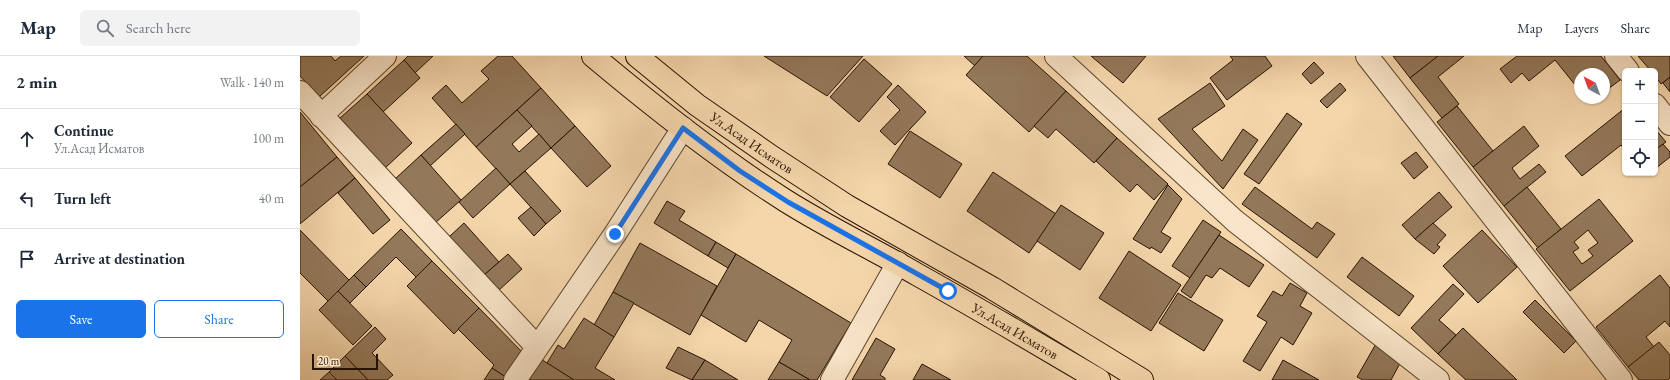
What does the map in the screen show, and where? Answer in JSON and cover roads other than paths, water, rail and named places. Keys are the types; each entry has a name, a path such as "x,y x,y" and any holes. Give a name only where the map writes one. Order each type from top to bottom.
{"main road":[{"name":"Ул.Асад Исматов","path":"593,56 638,94 740,171 788,202 898,263 1099,380"},
{"name":"Ул.Асад Исматов","path":"637,56 697,105 772,157 847,206 992,288 1142,380"}],"street":[{"path":"321,116 385,56"},
{"path":"1056,56 1235,221 1438,380"},
{"path":"1367,56 1621,380"},
{"path":"1616,56 1626,68"},
{"path":"300,92 537,347"},
{"path":"1658,109 1670,124"},
{"path":"514,380 615,234 683,128"},
{"path":"832,380 898,263"}]}
